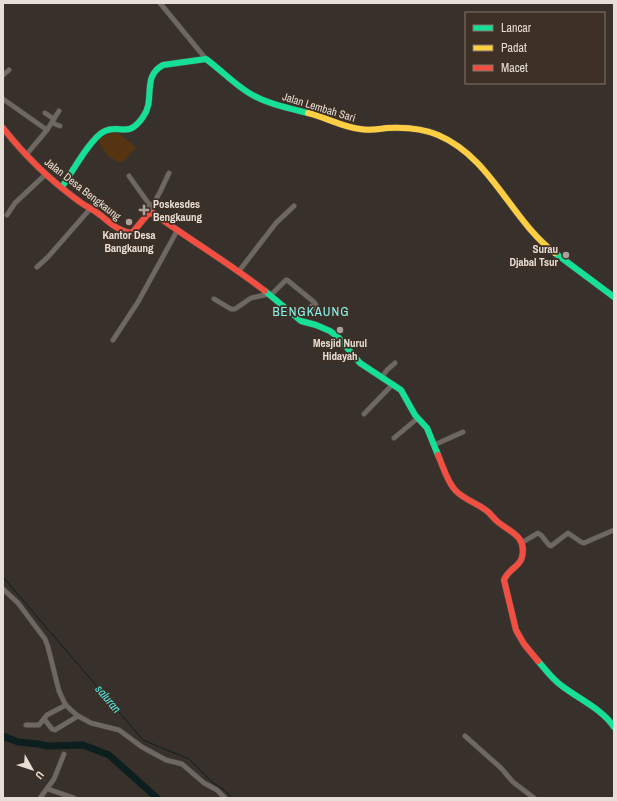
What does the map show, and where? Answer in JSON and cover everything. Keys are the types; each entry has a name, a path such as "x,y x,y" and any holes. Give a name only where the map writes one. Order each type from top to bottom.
{"street":[{"path":"160,3 206,59"},
{"path":"62,187 99,135 110,129 131,129 146,114 151,79 156,69 164,65 206,59"},
{"name":"Jalan Lembah Sari","path":"206,59 250,93 285,107 317,115 340,125 357,129 369,130 409,128 426,130 446,138 479,163 540,241 614,297"},
{"path":"3,75 9,70"},
{"path":"3,99 47,130"},
{"path":"26,154 47,130 59,111"},
{"path":"45,113 60,126"},
{"name":"Jalan Desa Bengkaung","path":"3,128 46,174 116,228 124,232 134,232 151,210"},
{"path":"7,215 15,203 46,174"},
{"path":"151,210 169,174"},
{"path":"129,176 147,200 151,210 177,231 239,271 303,323 312,323 338,337 360,363 393,384 404,393 414,413 427,428 450,482 455,490 463,497 480,506 492,515 497,522 517,535 523,542 521,561 518,565 512,568 504,578 508,603 516,630 524,644 553,679 594,708 610,721 614,727"},
{"path":"239,271 276,223 294,206"},
{"path":"37,267 90,209"},
{"path":"113,340 138,302 177,231"},
{"path":"214,298 231,309 235,309 251,298 270,295 276,288 287,280 315,306 297,318"},
{"path":"382,377 395,363"},
{"path":"364,414 393,384"},
{"path":"394,438 418,418"},
{"path":"434,445 462,432"},
{"path":"523,542 538,533 541,534 549,545 552,546 568,533 584,543 614,530"},
{"path":"3,590 18,603 45,639 59,691 66,705 78,716 96,725 119,730 142,747 166,760 182,764 204,783 217,790 225,798"},
{"path":"26,725 39,725 47,715 66,705"},
{"path":"44,719 52,729 55,730 78,716"},
{"path":"465,736 501,768 514,782 534,798"},
{"path":"40,798 48,789 64,754"},
{"path":"48,789 74,798"}],"shaded area":[{"path":"115,131 136,147 122,163 109,157 97,140"}],"waterway":[{"name":"saluran","path":"3,577 143,740 189,759 212,782 224,790 232,798"},
{"path":"3,736 18,742 48,746 83,745 109,755 157,798"}],"traffic: fast":[{"path":"62,187 88,148 100,135 110,129 124,130 138,124 147,110 152,76 156,70 163,65 206,59 238,85 256,97 308,113"},
{"path":"555,253 614,297"},
{"path":"265,291 301,321 330,331 338,337 360,363 401,390 415,415 427,428 438,455"},
{"path":"538,661 558,683 597,710 614,727"}],"traffic: slow":[{"path":"308,113 363,130 413,128 438,135 457,145 473,158 487,173 525,223 539,239 555,253"}],"traffic: jam":[{"path":"3,128 20,148 49,177 69,194 117,228 132,233 148,214 153,213 265,291"},
{"path":"438,455 448,479 456,491 463,497 487,511 520,539 523,550 521,560 504,580 516,630 524,644 538,661"}],"place":[{"name":"Poskesdes Bengkaung","path":"144,210"},
{"name":"Kantor Desa Bangkaung","path":"129,222"},
{"name":"Surau Djabal Tsur","path":"566,255"},
{"name":"Mesjid Nurul Hidayah","path":"340,330"}],"district":[{"name":"BENGKAUNG","path":"311,311"}]}
